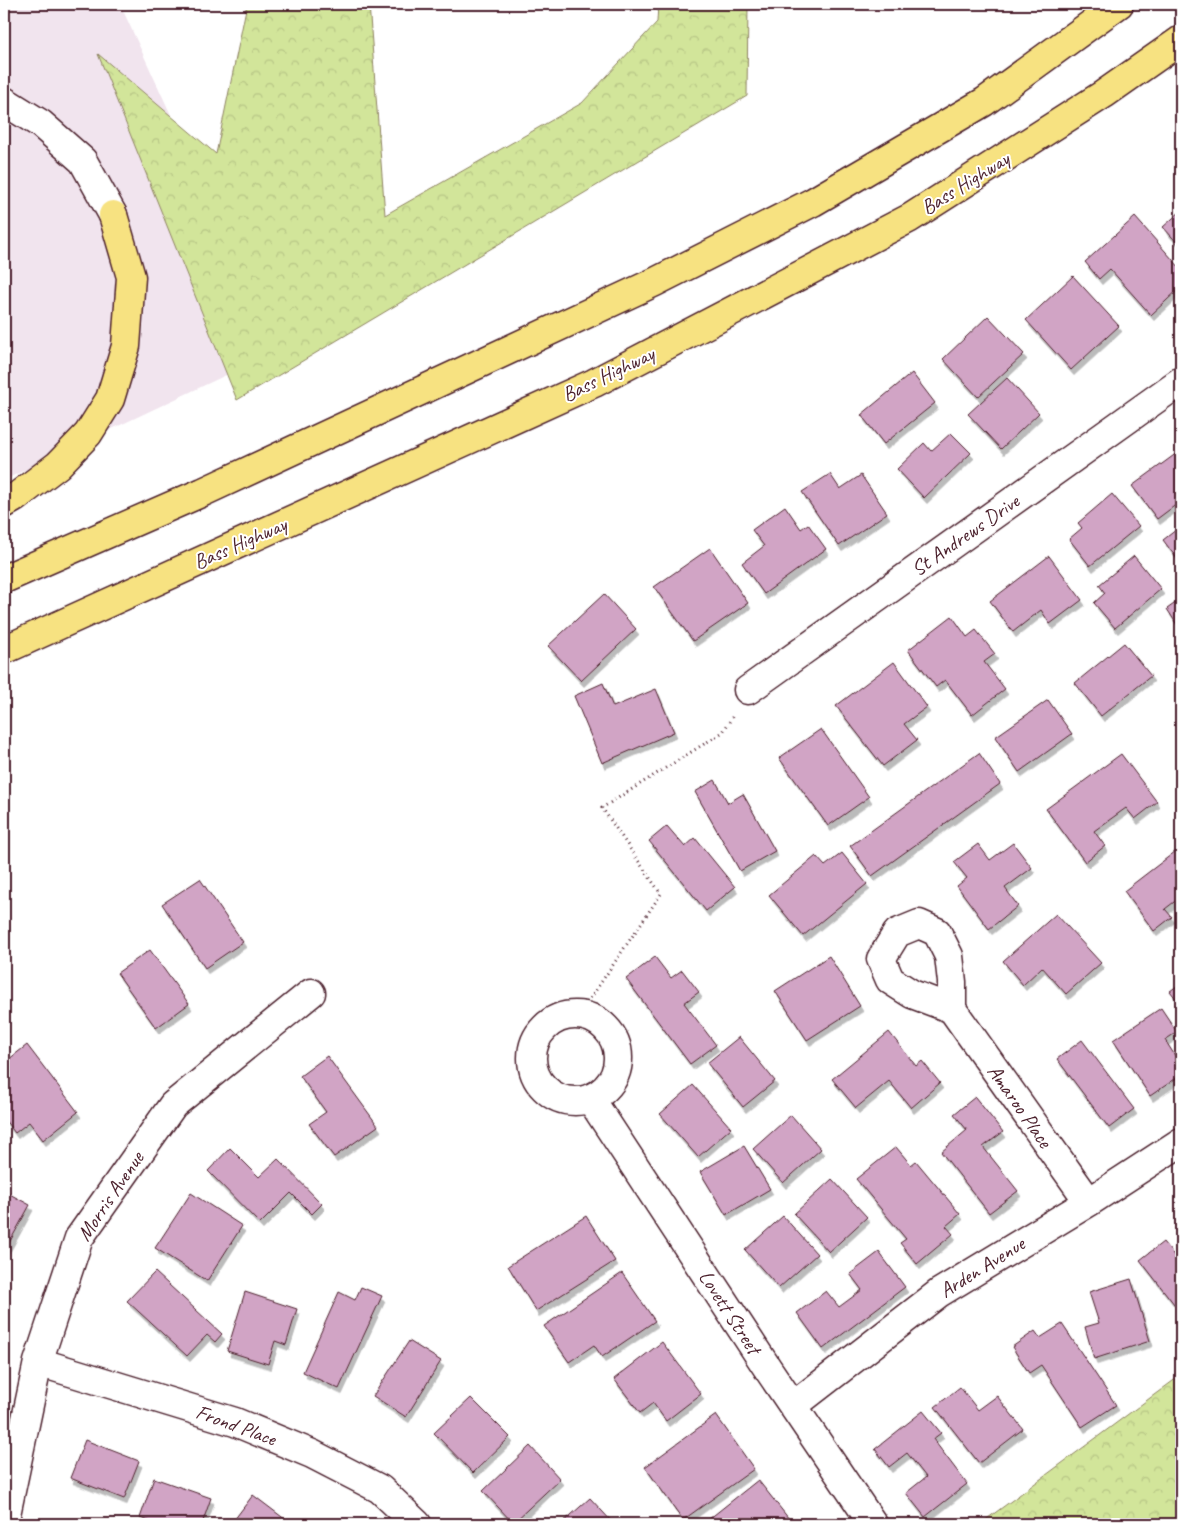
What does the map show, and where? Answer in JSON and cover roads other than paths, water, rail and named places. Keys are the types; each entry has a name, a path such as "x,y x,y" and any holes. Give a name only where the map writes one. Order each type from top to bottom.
{"highway":[{"path":"4,579 203,492 655,282 813,202 984,102 1120,4"},
{"name":"Bass Highway","path":"4,650 594,383 910,218 1104,94 1181,40"},
{"path":"4,504 16,497 58,464 88,434 110,399 126,346 131,277 113,215"}],"street":[{"path":"4,101 41,124 83,161 113,215"},
{"name":"St Andrews Drive","path":"748,690 1181,381"},
{"name":"Morris Avenue","path":"4,1524 38,1362 79,1238 173,1105 311,993"},
{"name":"Amaroo Place","path":"952,1009 1089,1202"},
{"path":"579,1015 593,1018 604,1025 614,1036 618,1049 619,1064 615,1077 606,1089 590,1098 581,1101 566,1101 552,1095 541,1086 534,1073 532,1058 534,1044 541,1031 552,1021 565,1016 579,1015"},
{"name":"Lovett Street","path":"590,1098 872,1524"},
{"name":"Arden Avenue","path":"793,1406 939,1293 1089,1202 1181,1142"},
{"name":"Frond Place","path":"38,1362 236,1422 312,1454 380,1489 417,1524"}]}
